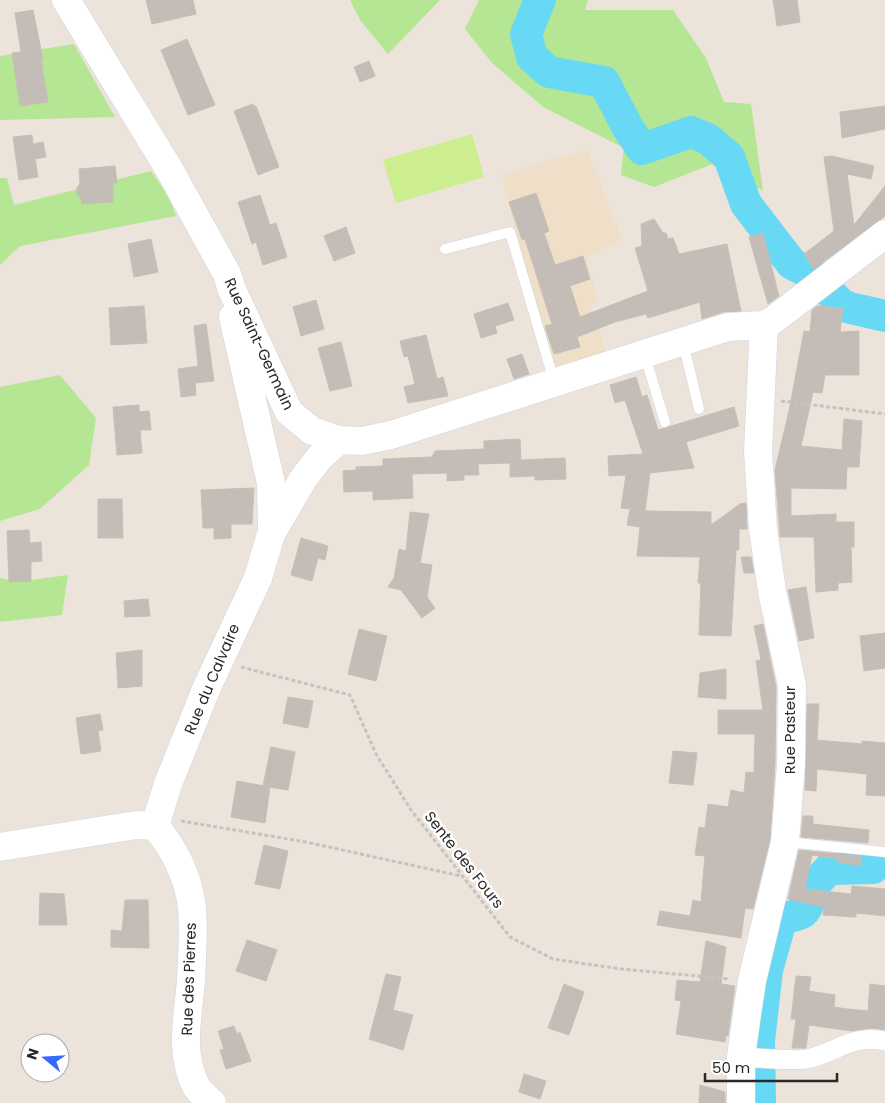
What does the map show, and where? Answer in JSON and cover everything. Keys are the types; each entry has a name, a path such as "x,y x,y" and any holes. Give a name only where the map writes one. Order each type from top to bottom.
{"street":[{"name":"Rue Saint-Germain","path":"66,0 169,168 227,274 232,290 289,412 312,431 339,440 362,441 391,435 728,327 764,325"},
{"path":"764,325 829,278 885,234"},
{"name":"Rue du Calvaire","path":"232,290 237,338 271,483 273,506 272,534"},
{"name":"Rue Pasteur","path":"741,1103 754,1058 752,981 785,842 791,765 793,703 792,685 772,591 764,528 758,451 764,325"},
{"name":"Rue du Calvaire","path":"156,822 168,784 219,661 258,578 272,534 303,479 320,457 339,440"},
{"path":"0,847 156,822"},
{"name":"Rue des Pierres","path":"156,822 182,868 192,907 191,975 185,1018 187,1057 196,1088 212,1103"},
{"path":"754,1058 804,1059 859,1039 869,1038 885,1042"}],"lane":[{"path":"445,250 510,232 554,382"},
{"path":"683,342 700,409"},
{"path":"644,354 665,422"},
{"path":"785,842 885,852"}],"path":[{"path":"759,399 885,414"},
{"name":"Sente des Fours","path":"219,661 350,695 376,754 406,802 510,937 553,959 621,969 752,981"},
{"path":"156,822 306,842 463,877"}],"shaded area":[{"path":"587,149 622,239 586,258 598,301 590,306 606,352 554,368 516,236 502,175"}],"green space":[{"path":"350,0 440,0 388,54 360,20"},
{"path":"479,0 588,0 585,10 673,10 706,58 724,102 751,104 763,191 715,163 654,187 621,175 624,148 543,107 492,63 465,29"},
{"path":"74,44 115,117 0,120 0,56"},
{"path":"472,134 484,177 396,203 383,160"},
{"path":"151,171 169,197 176,216 20,246 0,265 0,178 7,178 14,205"},
{"path":"60,375 96,418 89,465 40,509 0,521 0,387"},
{"path":"68,575 62,615 0,622 0,578 18,582"}],"building":[{"path":"146,0 193,0 196,14 152,24"},
{"path":"773,0 797,0 800,22 777,26"},
{"path":"33,10 43,60 41,60 48,102 20,106 12,53 21,52 15,13"},
{"path":"187,39 215,105 188,115 161,50"},
{"path":"369,61 375,76 360,82 354,67"},
{"path":"253,104 254,107 256,106 279,167 258,175 234,111"},
{"path":"885,106 885,129 842,138 840,112"},
{"path":"32,135 33,144 43,142 46,157 35,159 38,177 19,180 13,137"},
{"path":"832,156 874,166 871,179 847,174 854,225 885,186 885,216 814,269 804,254 834,231 824,157"},
{"path":"115,166 117,183 113,183 113,202 82,204 81,198 77,194 77,188 80,184 79,169"},
{"path":"536,193 549,231 544,233 555,265 583,256 590,279 570,286 580,317 648,291 635,248 642,246 641,224 654,219 663,233 666,233 668,239 673,238 679,254 727,244 741,311 723,312 702,319 700,302 648,318 646,314 615,322 577,337 580,347 554,354 545,326 552,324 525,239 522,240 509,202"},
{"path":"260,195 270,225 276,223 287,257 263,265 256,242 252,244 238,202"},
{"path":"346,227 355,253 334,261 324,236"},
{"path":"763,233 779,296 768,304 749,237"},
{"path":"151,239 158,272 134,277 128,244"},
{"path":"316,300 324,329 301,336 293,307"},
{"path":"508,303 514,320 495,326 497,333 481,338 474,314"},
{"path":"144,306 147,343 111,345 109,308"},
{"path":"817,306 843,308 840,332 859,331 859,375 825,375 822,393 813,392 801,446 842,450 844,419 862,421 859,467 847,467 846,489 791,488 791,516 836,514 836,522 854,522 854,547 851,547 852,582 838,583 838,590 816,592 814,537 780,537 775,470 789,411 804,331 810,332 812,310"},
{"path":"206,324 214,381 195,383 196,395 181,397 178,369 198,366 194,326"},
{"path":"426,335 437,379 443,377 448,396 408,403 404,387 415,384 408,356 404,357 400,341"},
{"path":"341,342 352,386 330,391 318,348"},
{"path":"522,354 529,374 514,379 507,359"},
{"path":"636,377 642,397 647,395 658,430 734,407 739,426 686,442 694,468 650,473 645,511 711,512 711,525 740,504 746,503 747,529 739,529 739,550 736,550 731,636 699,635 701,583 698,583 700,557 637,556 640,527 627,525 630,509 621,508 626,475 609,476 608,456 643,454 625,400 615,403 610,385"},
{"path":"139,405 139,412 149,411 151,430 140,430 142,453 117,455 113,407"},
{"path":"520,439 521,460 565,458 566,479 535,480 535,476 510,477 510,463 478,464 479,475 464,475 464,480 447,481 447,473 412,474 413,498 373,500 373,491 344,492 343,471 356,470 356,467 383,466 383,459 432,457 435,451 484,449 484,441"},
{"path":"254,488 252,524 231,524 231,538 214,539 214,528 203,528 201,490"},
{"path":"98,499 122,499 123,538 98,538"},
{"path":"410,512 429,514 420,563 432,565 427,597 435,608 422,618 401,590 388,587 394,578 399,549 406,551"},
{"path":"29,530 30,543 41,542 42,561 31,562 31,581 9,582 7,531"},
{"path":"301,538 328,546 325,560 318,558 312,581 291,575"},
{"path":"741,557 751,557 754,573 744,573"},
{"path":"806,587 814,638 799,641 788,590"},
{"path":"148,599 150,616 125,617 124,601"},
{"path":"763,624 776,687 775,764 770,840 753,909 745,908 741,938 657,925 660,911 690,916 693,900 701,902 705,856 695,855 699,827 705,828 708,804 728,807 731,790 744,793 746,772 754,773 755,734 718,734 718,710 763,710 756,661 761,660 754,626"},
{"path":"359,629 387,636 376,681 348,674"},
{"path":"885,633 885,668 864,671 860,636"},
{"path":"142,650 142,686 118,688 116,653"},
{"path":"726,669 726,699 698,697 700,673"},
{"path":"288,697 313,701 308,728 283,723"},
{"path":"807,704 819,704 817,740 862,744 862,741 885,743 885,796 866,795 867,774 817,769 816,791 805,790"},
{"path":"100,714 103,730 98,731 101,751 81,754 76,718"},
{"path":"271,747 295,752 288,790 263,786"},
{"path":"673,751 697,753 693,785 669,783"},
{"path":"237,781 270,787 265,823 231,817"},
{"path":"803,816 813,816 813,824 869,830 868,843 801,837"},
{"path":"264,845 288,851 280,889 255,884"},
{"path":"799,850 860,856 862,865 839,863 839,859 812,855 805,889 851,894 852,886 885,889 885,916 856,913 856,917 823,915 824,907 788,899"},
{"path":"40,893 64,894 67,925 39,925"},
{"path":"125,900 148,900 149,948 111,947 111,930 122,931"},
{"path":"247,940 277,950 266,981 236,971"},
{"path":"706,941 726,947 721,984 735,986 728,1036 726,1035 725,1042 676,1034 681,1001 675,1000 677,980 700,982"},
{"path":"386,974 401,977 393,1010 413,1015 403,1050 369,1039"},
{"path":"796,976 811,977 809,991 835,995 834,1007 847,1009 868,1011 870,984 885,986 885,1030 872,1028 851,1031 809,1025 806,1048 792,1048 796,1019 791,1019"},
{"path":"564,984 584,992 569,1035 548,1028"},
{"path":"234,1026 237,1034 240,1032 251,1061 226,1069 220,1050 224,1049 218,1031"},
{"path":"524,1074 546,1081 540,1099 519,1092"},
{"path":"700,1085 725,1092 725,1103 699,1103"}],"waterway":[{"path":"540,0 526,34 532,57 549,72 604,82 628,128 642,149 691,132 708,139 729,157 746,204 792,264 812,274 841,304 885,316"},
{"path":"783,918 805,910 815,885 829,869 873,868"},
{"path":"760,1103 759,1041 767,970 778,931"}]}
